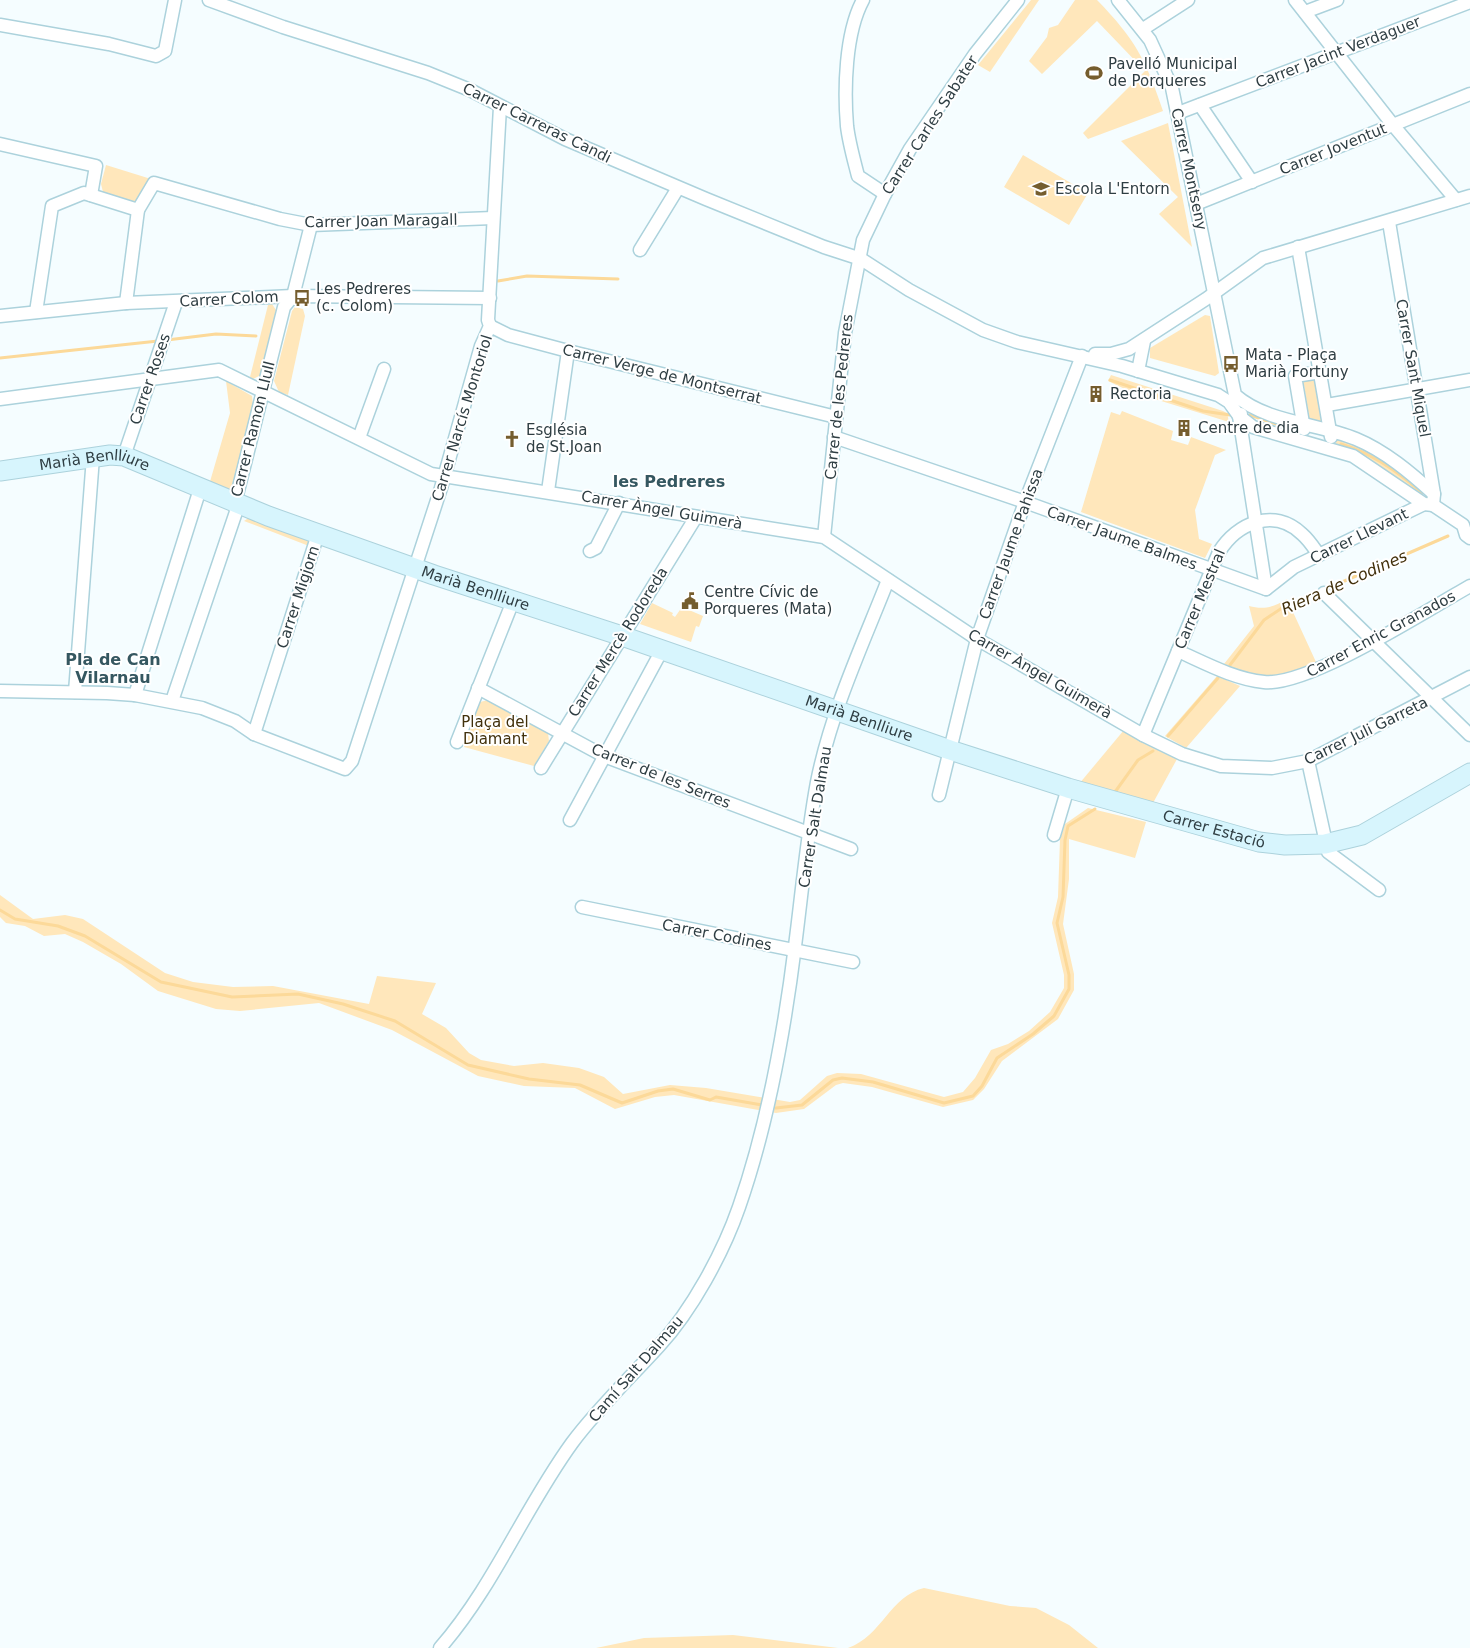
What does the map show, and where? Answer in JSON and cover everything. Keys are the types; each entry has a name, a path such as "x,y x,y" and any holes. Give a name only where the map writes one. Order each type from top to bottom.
{"street":[{"path":"0,25 110,44 147,55 161,54 165,51 175,0"},
{"name":"Carrer Carreras Candi","path":"209,0 283,27 428,73 470,90 565,140 824,247 861,259 885,276 983,330 1017,342 1082,356"},
{"path":"862,0 851,32 847,72 847,127 858,176 885,194"},
{"name":"Carrer Carles Sabater","path":"861,259 863,240 885,194 944,98 975,54 1018,0"},
{"name":"Carrer Montseny","path":"1118,0 1143,29 1164,69 1178,113 1232,384"},
{"path":"1143,29 1188,0"},
{"path":"1295,0 1393,125 1456,200"},
{"path":"1305,12 1337,0"},
{"name":"Carrer Jacint Verdaguer","path":"1178,113 1470,2"},
{"name":"Carrer Joventut","path":"1196,204 1470,94"},
{"path":"1200,105 1252,182"},
{"name":"Carrer Narcís Montoriol","path":"254,734 345,769 352,761 445,476 481,346 490,326 488,320 500,107"},
{"path":"0,144 96,166 91,195"},
{"name":"Carrer Joan Maragall","path":"138,210 154,184 280,219 311,225 493,218"},
{"path":"640,250 678,188"},
{"path":"36,312 52,206 84,193 138,210 126,303"},
{"path":"1082,356 1111,354 1129,349 1144,341 1264,258 1389,222 1470,196"},
{"name":"Carrer Sant Miquel","path":"1389,222 1416,389 1430,501"},
{"name":"Carrer Ramon Llull","path":"172,702 236,512 235,503 262,390 284,307 293,296 311,225"},
{"path":"1298,248 1327,405 1333,450"},
{"name":"Carrer de les Pedreres","path":"824,537 836,417 851,299 861,259"},
{"name":"Carrer Colom","path":"0,316 126,303 293,296 490,298"},
{"name":"Carrer Roses","path":"124,456 176,302"},
{"name":"Carrer Verge de Montserrat","path":"490,326 508,335 568,351 836,417"},
{"path":"1138,371 1144,341"},
{"path":"548,491 568,351"},
{"path":"1082,356 1218,395 1229,402 1239,416 1253,427 1333,450 1363,462 1466,522 1466,535 1470,538"},
{"name":"Carrer Jaume Pahissa","path":"939,795 977,639 1025,502 1082,356"},
{"path":"359,438 384,369"},
{"name":"Carrer Àngel Guimerà","path":"0,399 219,370 431,474 619,502 696,517 824,537 977,639 1143,734"},
{"path":"1305,442 1295,376 1321,372"},
{"path":"1327,405 1470,380"},
{"path":"1218,395 1232,384 1239,398 1249,404 1270,413 1331,431 1369,445 1416,478 1430,501"},
{"path":"1249,404 1239,416 1266,588"},
{"path":"1270,413 1301,410"},
{"name":"Carrer Jaume Balmes","path":"834,437 1025,502 1212,571 1266,588"},
{"name":"Marià Benlliure","path":"0,471 93,457 124,456 235,503 414,569 622,636 836,712 950,750"},
{"path":"75,692 93,457"},
{"path":"136,695 200,489"},
{"name":"Carrer Llevant","path":"1266,588 1294,567 1430,501"},
{"path":"590,551 596,548 619,502"},
{"name":"Carrer Mercè Rodoreda","path":"541,768 696,517"},
{"path":"1256,522 1275,521 1289,525 1301,533 1319,555"},
{"name":"Carrer Mestral","path":"1143,734 1219,552 1230,538 1243,527 1256,522"},
{"name":"Carrer Migjorn","path":"254,734 318,534"},
{"name":"Carrer Salt Dalmau","path":"787,1004 817,783 836,712 888,580"},
{"name":"Carrer Enric Granados","path":"1178,652 1242,678 1265,683 1304,676 1373,641 1470,586"},
{"path":"1324,593 1470,736"},
{"path":"457,742 513,601"},
{"path":"570,820 662,650"},
{"name":"Carrer Juli Garreta","path":"1143,734 1182,754 1222,766 1272,768 1308,761 1432,699 1470,677"},
{"name":"Carrer de les Serres","path":"478,688 604,756 851,849"},
{"path":"0,691 136,695 202,708 235,722 254,734"},
{"name":"Carrer Estació","path":"950,750 1068,788 1258,842 1285,846 1325,844 1362,835 1470,773"},
{"path":"1308,761 1328,852 1379,890"},
{"path":"1054,835 1068,788"},
{"name":"Carrer Codines","path":"582,907 853,962"},
{"name":"Camí Salt Dalmau","path":"440,1648 466,1617 494,1575 572,1443 602,1407 661,1344 688,1309 715,1260 738,1211 755,1158 787,1004"}],"green space":[{"path":"1031,0 1039,0 990,72 978,65"},
{"path":"1075,0 1097,0 1121,27 1145,64 1163,111 1088,139 1083,133 1145,71 1097,21 1042,74 1029,61 1047,37 1049,28 1058,25"},
{"path":"1168,123 1192,247 1159,214 1178,197 1121,141"},
{"path":"1023,155 1088,193 1069,225 1004,187"},
{"path":"106,165 151,179 137,201 131,203 103,192 101,184"},
{"path":"272,304 276,310 261,375 253,379 250,377 268,305"},
{"path":"295,307 303,309 305,316 288,395 279,392 274,381 292,311"},
{"path":"1205,315 1210,316 1219,373 1215,376 1150,358 1150,348"},
{"path":"1111,375 1223,411 1227,413 1229,422 1129,391 1108,381"},
{"path":"1316,377 1319,383 1315,384 1320,415 1324,415 1322,426 1306,418 1309,417 1304,385 1300,385 1302,379"},
{"path":"226,381 252,396 253,404 232,488 224,491 209,485 230,413"},
{"path":"1122,411 1173,431 1171,440 1188,445 1191,437 1226,450 1215,455 1195,510 1199,539 1212,544 1205,558 1081,512 1111,412 1120,415"},
{"path":"1335,438 1373,452 1423,491 1421,496 1337,448"},
{"path":"250,517 308,538 309,546 244,521"},
{"path":"1287,599 1316,662 1292,672 1270,675 1249,673 1224,664 1254,626 1249,606 1269,607"},
{"path":"652,603 673,613 672,615 675,617 682,607 703,616 699,627 696,626 691,642 640,624"},
{"path":"1217,676 1240,686 1186,748 1165,736"},
{"name":"Plaça del Diamant","path":"488,700 548,733 549,741 534,766 464,747 480,702"},
{"path":"1124,730 1177,759 1153,803 1079,784"},
{"path":"1088,808 1146,822 1135,858 1069,839 1069,879 1063,924 1074,974 1074,990 1058,1019 1002,1061 984,1089 973,1100 943,1107 872,1087 843,1083 836,1085 804,1109 776,1113 674,1095 655,1097 615,1109 575,1088 524,1086 478,1076 392,1030 319,1003 240,1011 216,1009 158,991 121,964 83,942 65,934 44,936 25,926 6,923 0,917 0,895 33,919 65,915 83,919 165,973 193,982 233,987 273,986 369,1004 377,976 436,983 422,1014 446,1028 469,1053 481,1060 514,1066 543,1063 579,1068 604,1077 623,1094 670,1085 706,1088 790,1102 800,1100 827,1076 837,1073 861,1074 944,1097 963,1092 975,1078 991,1050 1008,1044 1029,1031 1050,1012 1064,988 1064,975 1052,923 1058,897 1060,839 1065,824"},
{"path":"924,1588 1010,1606 1036,1608 1069,1625 1098,1648 848,1648 869,1635 903,1599 912,1592"},
{"path":"733,1635 838,1648 596,1648 644,1638"}],"waterway":[{"path":"498,281 527,276 618,279"},
{"path":"167,340 216,334 256,336"},
{"path":"0,358 158,341"},
{"path":"1110,380 1203,411 1230,415"},
{"path":"1250,415 1296,431"},
{"path":"1341,444 1363,452 1384,464 1422,493"},
{"name":"Riera de Codines","path":"1326,589 1448,536"},
{"name":"Riera de Codines","path":"1230,665 1264,620 1282,608 1320,591"},
{"name":"Riera de Codines","path":"1168,736 1218,678"},
{"name":"Riera de Codines","path":"1115,792 1138,760 1153,751"},
{"name":"Riera de Codines","path":"776,1108 802,1105 833,1080 842,1078 873,1082 944,1103 973,1096 982,1086 997,1058 1033,1034 1054,1016 1069,989 1069,975 1057,923 1063,897 1065,840 1068,826 1095,809"},
{"name":"Riera de Codines","path":"0,910 15,919 58,926 85,936 161,982 232,997 298,994 343,1004 395,1021 468,1065 529,1079 580,1085 622,1103 658,1091 673,1089 710,1100 716,1097 762,1105"}],"place":[{"name":"Pavelló Municipal de Porqueres","path":"1094,73"},
{"name":"Escola L'Entorn","path":"1041,189"},
{"name":"Les Pedreres (c. Colom)","path":"302,298"},
{"name":"Mata - Plaça Marià Fortuny","path":"1231,364"},
{"name":"Rectoria","path":"1096,394"},
{"name":"Centre de dia","path":"1184,428"},
{"name":"Església de St.Joan","path":"512,439"},
{"name":"Centre Cívic de Porqueres (Mata)","path":"690,601"}],"district":[{"name":"les Pedreres","path":"669,481"},
{"name":"Pla de Can Vilarnau","path":"113,668"}]}
